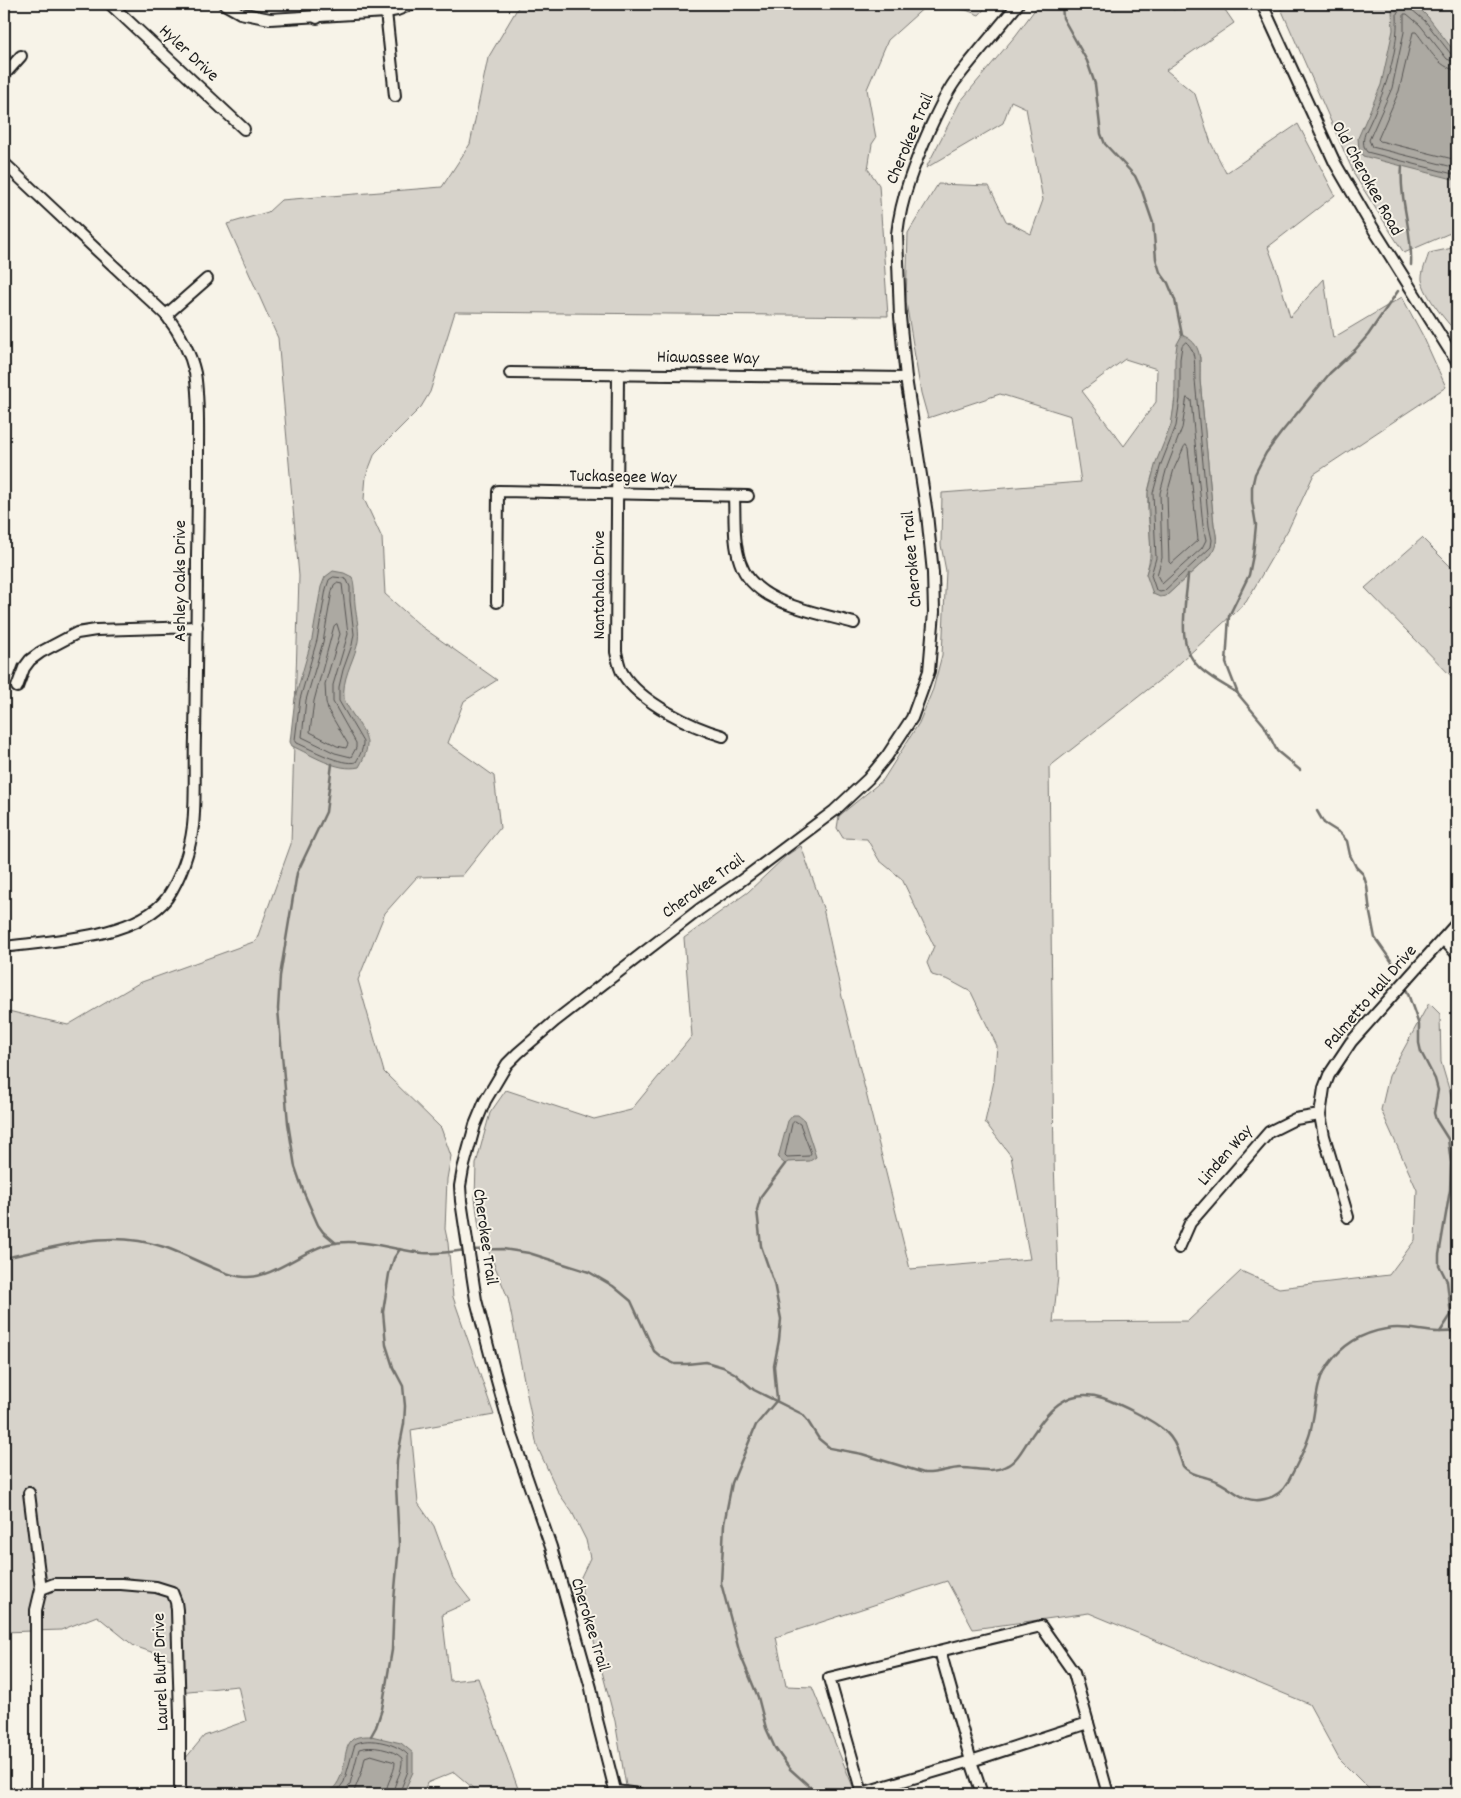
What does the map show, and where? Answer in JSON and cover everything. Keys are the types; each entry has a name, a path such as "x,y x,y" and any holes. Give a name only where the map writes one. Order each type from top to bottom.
{"street":[{"name":"Hyler Drive","path":"110,4 244,129"},
{"path":"224,4 240,13 261,19 317,18 386,12 412,4"},
{"path":"317,4 317,18"},
{"name":"Cherokee Trail","path":"616,1793 597,1720 591,1688 551,1547 512,1435 479,1308 460,1186 470,1140 485,1101 508,1064 531,1041 705,905 738,883 834,811 868,779 887,756 912,718 929,671 934,612 933,573 930,537 906,378 900,317 897,234 902,205 915,162 938,112 954,82 1018,4"},
{"name":"Old Cherokee Road","path":"1262,4 1335,163 1371,226 1457,362"},
{"path":"386,12 395,96"},
{"path":"4,75 21,56"},
{"name":"Ashley Oaks Drive","path":"4,163 166,315 176,328 192,360 198,418 197,627 193,825 184,865 166,898 158,906 126,925 59,942 4,947"},
{"path":"166,315 207,279"},
{"name":"Hiawassee Way","path":"510,373 906,378"},
{"name":"Nantahala Drive","path":"618,374 616,652 622,673 630,683 656,704 700,729 723,736"},
{"name":"Tuckasegee Way","path":"497,602 498,492 748,496"},
{"path":"734,497 737,548 740,561 747,575 756,586 768,595 783,602 854,623"},
{"path":"17,686 24,668 30,660 77,633 96,630 197,627"},
{"name":"Palmetto Hall Drive","path":"1348,1217 1324,1136 1320,1115 1328,1075 1351,1042 1457,923"},
{"path":"1443,939 1457,954"},
{"name":"Linden Way","path":"1179,1248 1190,1223 1269,1132 1295,1119 1320,1115"},
{"path":"29,1493 41,1589 36,1610 36,1794"},
{"name":"Laurel Bluff Drive","path":"41,1589 54,1584 121,1584 156,1587 172,1592 177,1610 180,1794"},
{"path":"1088,1723 862,1793 829,1678 1040,1626 1074,1673 1108,1794"},
{"path":"940,1651 982,1794"},
{"path":"616,1793 639,1794"}],"shaded area":[{"path":"520,4 989,4 979,15 966,10 927,5 888,40 867,89 876,138 872,144 868,169 879,185 888,316 455,312 430,392 421,407 375,453 366,476 364,499 382,538 385,594 422,627 497,680 464,701 448,743 494,776 500,828 462,876 417,877 385,913 358,980 384,1072 441,1128 451,1156 447,1179 445,1229 453,1297 494,1415 411,1430 418,1503 434,1526 453,1578 471,1601 442,1614 450,1681 478,1678 520,1794 480,1794 454,1772 427,1783 423,1794 180,1794 180,1765 204,1736 246,1721 238,1686 179,1692 177,1661 134,1646 97,1616 61,1630 4,1632 4,1010 68,1025 139,983 256,941 291,844 299,576 278,338 227,224 268,212 281,200 442,187 470,144 488,58"},
{"path":"1039,4 1169,4 1173,10 1195,4 1221,4 1234,23 1166,70 1195,94 1211,143 1226,173 1298,124 1335,195 1268,247 1290,317 1324,279 1333,338 1402,297 1423,336 1446,387 1314,474 1289,528 1246,602 1170,672 1049,767 1054,1161 1058,1277 1053,1322 1188,1321 1241,1271 1279,1288 1389,1275 1415,1240 1417,1190 1381,1110 1389,1076 1429,1003 1440,1014 1441,1062 1457,1116 1457,1794 1374,1794 1339,1759 1309,1704 1089,1613 973,1629 947,1581 776,1637 786,1686 812,1687 856,1794 656,1794 626,1786 615,1721 583,1599 580,1579 590,1558 586,1540 572,1512 558,1492 537,1446 508,1298 479,1228 475,1198 476,1164 490,1113 506,1090 594,1119 631,1110 692,1036 684,938 748,892 787,855 801,846 823,908 842,997 910,1269 1030,1259 1011,1156 985,1122 994,1081 997,1046 971,992 949,980 932,975 927,963 934,946 902,879 879,860 867,839 843,838 837,828 839,816 883,780 919,723 933,689 942,655 946,571 941,545 942,493 1081,482 1071,416 1000,394 928,418 921,393 906,302 908,233 938,184 989,186 1006,221 1031,234 1043,200 1026,108 1011,101 1003,123 926,168 960,102 1016,35","holes":["1182,335 1200,357 1200,380 1217,540 1211,555 1166,596 1146,574 1150,553 1148,494 1152,475 1167,440 1172,422 1177,351","1125,359 1157,369 1156,402 1124,446 1082,391"]},
{"path":"1279,4 1452,4 1457,39 1457,230 1404,253 1355,176"},
{"path":"1457,247 1457,333 1425,290 1422,276 1429,253"},
{"path":"1422,538 1457,573 1457,682 1365,588"}],"water":[{"path":"1399,4 1410,4 1418,7 1457,55 1457,180 1363,156 1359,150 1358,138 1381,85 1393,30 1392,10"},
{"path":"1182,335 1194,343 1199,353 1216,540 1211,555 1166,596 1160,597 1153,594 1146,574 1151,558 1148,492 1156,462 1171,425 1175,399 1175,359 1177,344"},
{"path":"333,571 352,577 354,584 358,641 344,684 344,698 364,733 367,744 364,758 359,767 351,768 333,765 316,758 292,746 290,742 295,698 312,639 321,587 325,577"},
{"path":"793,1115 798,1115 804,1120 816,1157 810,1161 788,1162 785,1164 778,1158 788,1121"},
{"path":"371,1736 401,1743 413,1753 413,1772 403,1794 326,1794 334,1788 342,1774 348,1745 358,1737"}],"waterway":[{"path":"1062,4 1063,18 1087,61 1095,84 1101,134 1105,144 1135,176 1142,191 1153,223 1156,259 1160,272 1168,283 1175,300 1182,335"},
{"path":"1402,166 1402,191 1410,240 1411,265"},
{"path":"1300,770 1277,751 1264,725 1238,694 1226,663 1229,616 1249,575 1253,555 1256,525 1252,487 1255,474 1266,453 1330,373 1368,335 1398,291"},
{"path":"1188,575 1184,613 1185,638 1188,650 1193,661 1202,670 1237,693"},
{"path":"332,764 326,812 297,873 280,976 278,1009 288,1123 295,1167 318,1225 336,1243"},
{"path":"1317,811 1324,823 1340,833 1347,841 1350,855 1356,867 1363,874 1367,886 1375,938 1394,965"},
{"path":"1407,991 1419,1025 1421,1052 1435,1079 1438,1090 1434,1113 1436,1120 1448,1139 1451,1163 1450,1190 1439,1255 1439,1265 1447,1281 1451,1315 1440,1332"},
{"path":"785,1164 761,1196 757,1210 761,1246 774,1283 781,1319 774,1366 777,1400 756,1425 732,1483 724,1524 721,1583 740,1654 758,1697 766,1728 775,1748 790,1769 818,1794"},
{"path":"4,1258 83,1241 122,1239 164,1247 215,1269 245,1277 266,1274 319,1247 341,1242 364,1243 423,1253 465,1250"},
{"path":"371,1736 382,1709 392,1650 399,1545 396,1485 397,1460 404,1424 405,1406 403,1386 393,1367 386,1345 383,1312 389,1274 394,1258 400,1249"},
{"path":"470,1250 503,1249 529,1253 589,1272 613,1286 631,1301 654,1351 661,1357 675,1364 706,1362 723,1367 734,1373 754,1390 802,1414 819,1439 830,1448 862,1454 924,1473 961,1468 995,1470 1006,1466 1015,1459 1040,1423 1057,1406 1066,1399 1089,1395 1118,1404 1161,1427 1172,1440 1186,1469 1221,1483 1250,1500 1269,1498 1284,1488 1288,1482 1310,1433 1321,1377 1334,1357 1347,1345 1369,1333 1386,1329 1404,1328 1439,1332 1457,1330"}]}
